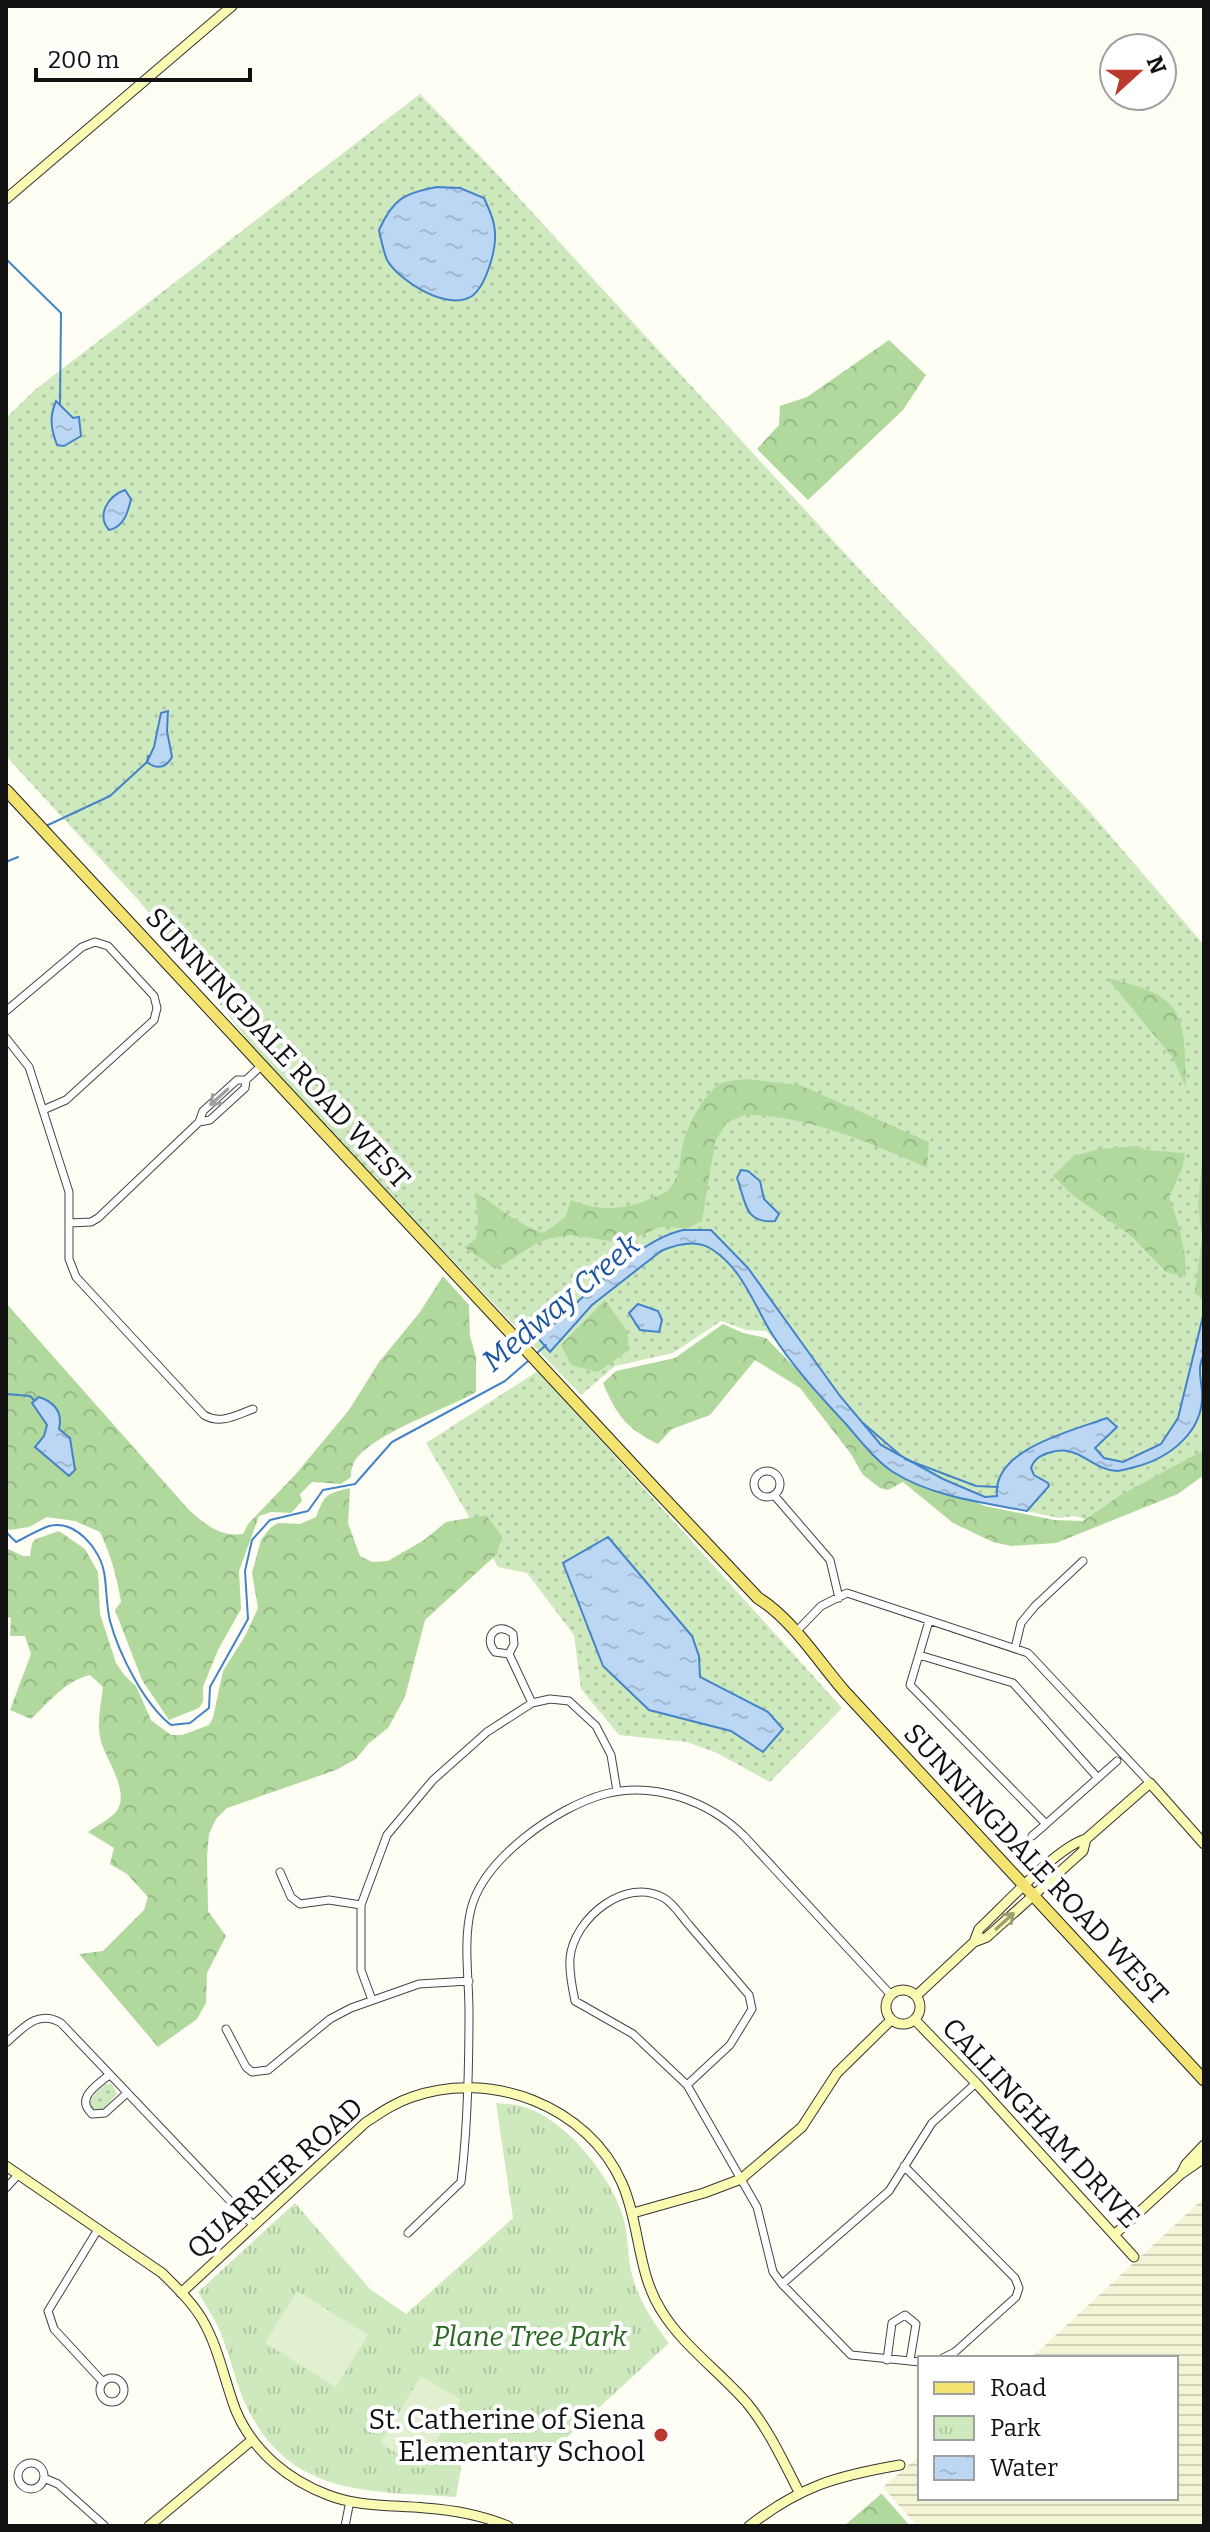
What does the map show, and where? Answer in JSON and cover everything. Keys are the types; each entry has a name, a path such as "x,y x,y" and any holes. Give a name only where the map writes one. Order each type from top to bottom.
{"main road":[{"name":"SUNNINGDALE ROAD WEST","path":"6,790 553,1380 758,1598 769,1604 834,1679 1204,2080"},
{"name":"SUNNINGDALE ROAD WEST","path":"758,1598 763,1609 823,1673 834,1679"}],"street":[{"path":"6,199 232,6"},
{"path":"6,1011 82,947 95,942 108,946 154,996 157,1008 154,1020 66,1100 43,1110"},
{"path":"6,1038 29,1067 69,1192 69,1259 76,1277 204,1415 221,1421 253,1409"},
{"path":"69,1223 91,1222 98,1218 199,1122 203,1111 237,1080 246,1080 262,1065"},
{"path":"774,1495 830,1560 839,1598"},
{"path":"1015,1648 1021,1623 1083,1561"},
{"path":"795,1633 821,1606 847,1593 1028,1653 1204,1844"},
{"path":"929,1621 910,1685 1046,1824"},
{"path":"509,1654 532,1703"},
{"path":"919,1655 1013,1683 1098,1778"},
{"path":"372,2000 361,1970 361,1905 387,1835 433,1780 487,1732 532,1703 550,1699 569,1701 596,1726 611,1755 617,1791"},
{"path":"1032,1836 1117,1761"},
{"path":"916,1996 974,1942 987,1937 1028,1891 1083,1851 1086,1839 1150,1783"},
{"path":"408,2233 461,2182 469,2086 467,1930 472,1906 487,1876 517,1844 559,1812 581,1801 617,1791 648,1791 675,1795 713,1811 732,1824 891,1995"},
{"path":"280,1872 291,1897 300,1904 329,1900 361,1905"},
{"path":"687,2085 730,2045 752,2009 749,1995 667,1899 646,1891 623,1895 595,1911 579,1933 570,1956 575,2001 633,2034 687,2085 757,2207 773,2272 782,2284 851,2355 918,2362"},
{"path":"226,2029 246,2067 260,2072 268,2070 330,2019 372,2000 419,1984 469,1981"},
{"path":"906,1991 916,1996 920,2008 915,2020 903,2025 891,2020 886,2008 891,1995 906,1991"},
{"path":"6,2043 30,2022 41,2017 61,2023 254,2226"},
{"path":"633,2213 741,2179 802,2127 837,2073 891,2020"},
{"name":"CALLINGHAM DRIVE","path":"915,2020 1134,2257"},
{"path":"109,2075 87,2095 84,2101 87,2109 92,2114 105,2113 127,2093"},
{"path":"782,2284 889,2191 932,2123 976,2083"},
{"name":"QUARRIER ROAD","path":"181,2293 365,2123 389,2106 414,2096 469,2086 528,2097 548,2106 594,2140 616,2172 633,2213 646,2274 659,2308 670,2324 748,2405 774,2442 799,2492"},
{"path":"1181,2174 1204,2145"},
{"path":"1114,2235 1181,2174 1204,2158"},
{"path":"6,2166 162,2273 181,2293 201,2318 216,2348 236,2410 252,2440 275,2465 329,2496 459,2512 508,2526"},
{"path":"904,2166 1015,2278 1019,2288 1016,2297 947,2356"},
{"path":"6,2188 17,2176"},
{"path":"97,2231 48,2311 54,2329 103,2382"},
{"path":"887,2360 892,2323 905,2315 916,2324 910,2360"},
{"path":"149,2526 252,2440"},
{"path":"749,2526 799,2492 850,2473 900,2465"},
{"path":"44,2478 58,2484 105,2526"},
{"path":"345,2526 350,2501"}],"green space":[{"path":"420,94 862,572 1090,812 1204,945 1204,1472 1098,1523 1074,1516 1059,1518 982,1502 891,1461 766,1331 746,1330 721,1321 673,1353 615,1366 581,1395 275,1075 140,902 6,756 6,418 36,389"},
{"path":"889,340 926,375 903,410 808,500 757,449 779,425 780,406 807,397"},
{"path":"1107,978 1152,992 1175,1011 1184,1041 1186,1088 1173,1058"},
{"path":"746,1079 800,1085 929,1142 927,1168 817,1126 771,1116 746,1115 726,1123 715,1142 702,1221 688,1228 660,1227 622,1243 571,1235 548,1239 496,1269 464,1247 476,1239 478,1220 475,1192 543,1233 565,1218 571,1200 601,1208 620,1207 664,1193 677,1176 686,1133 704,1100 722,1083"},
{"path":"1204,1137 1204,1302 1195,1292 1202,1238 1198,1206"},
{"path":"1137,1146 1147,1150 1185,1153 1182,1169 1169,1197 1181,1236 1186,1277 1166,1272 1130,1235 1075,1197 1053,1176 1074,1156 1100,1149"},
{"path":"443,1276 469,1305 470,1336 476,1357 476,1392 373,1444 360,1454 351,1470 351,1477 341,1484 312,1482 300,1494 302,1501 291,1513 271,1512 259,1516 239,1571 241,1609 218,1650 203,1687 203,1702 199,1708 169,1720 142,1680 115,1610 121,1602 100,1532 75,1521 47,1517 29,1527 9,1530 6,1525 6,1303 189,1510 220,1532 243,1534 248,1524 295,1475 349,1410 379,1362 420,1312"},
{"path":"605,1300 627,1331 629,1350 598,1372 571,1365 561,1345"},
{"path":"723,1324 766,1338 889,1463 985,1506 1054,1520 1083,1521 1119,1496 1204,1450 1204,1475 1178,1494 1056,1543 1011,1546 993,1542 953,1523 903,1482 888,1490 880,1488 863,1475 851,1454 800,1388 755,1360 710,1415 672,1429 658,1444 630,1426 618,1413 603,1383 616,1371 675,1358"},
{"path":"538,1371 842,1708 770,1782 717,1753 687,1742 619,1735 581,1689 574,1635 527,1573 498,1567 426,1443"},
{"path":"350,1488 348,1523 360,1556 372,1562 388,1561 424,1540 446,1522 486,1515 502,1536 497,1554 425,1620 405,1697 388,1728 369,1743 356,1759 336,1770 227,1808 216,1819 209,1834 207,1857 208,1911 226,1936 207,1973 206,2003 197,2019 158,2047 79,1954 103,1951 144,1910 148,1897 127,1874 110,1864 114,1848 88,1832 114,1814 121,1797 100,1737 103,1687 90,1675 65,1687 31,1719 10,1710 31,1654 25,1636 10,1636 11,1618 6,1617 6,1548 30,1556 32,1543 36,1539 59,1531 85,1549 98,1572 100,1614 116,1663 136,1686 151,1720 171,1735 182,1735 209,1725 223,1671 258,1608 252,1573 261,1540 278,1523 300,1524 316,1517 327,1496"},
{"path":"105,2084 112,2084 117,2094 102,2110 91,2109 89,2100"},
{"name":"Plane Tree Park","path":"496,2103 521,2106 552,2121 594,2163 614,2195 623,2218 630,2266 640,2297 669,2343 539,2463 524,2448 477,2443 463,2456 456,2497 360,2489 306,2472 282,2455 261,2431 243,2399 219,2329 198,2292 295,2203 370,2289 406,2314 513,2218"},
{"path":"1204,2198 1204,2525 917,2526 883,2487 918,2457 918,2500 1178,2500 1178,2356 1033,2356"},
{"path":"297,2291 368,2335 336,2387 265,2343"},
{"path":"421,2376 461,2400 420,2468 380,2443"},
{"path":"881,2494 910,2526 844,2526"}],"water":[{"path":"437,187 460,188 484,198 494,225 494,249 486,276 472,296 462,300 438,297 402,277 387,260 381,241 379,230 395,204 408,195"},
{"path":"56,401 73,418 79,417 81,436 64,446 57,445 52,428"},
{"path":"125,490 131,499 127,514 118,526 109,530 104,518 106,507 109,501"},
{"path":"168,711 167,731 172,757 164,766 158,767 147,762 154,747 161,713"},
{"path":"741,1170 748,1171 760,1181 764,1199 779,1214 775,1221 757,1219 748,1210 737,1178"},
{"path":"683,1230 711,1230 748,1268 840,1396 881,1445 943,1479 985,1497 997,1496 999,1480 1007,1466 1020,1454 1055,1436 1107,1418 1117,1427 1095,1448 1104,1458 1123,1462 1161,1444 1178,1418 1204,1312 1204,1355 1200,1368 1202,1391 1198,1418 1183,1441 1172,1450 1148,1463 1124,1470 1099,1466 1068,1451 1040,1457 1031,1468 1034,1475 1049,1486 1027,1511 958,1498 924,1487 880,1462 789,1358 732,1267 707,1247 681,1245 661,1251 592,1305 550,1352 538,1338 626,1260 665,1236"},
{"path":"638,1304 658,1311 662,1320 659,1332 640,1330 629,1313"},
{"path":"39,1397 56,1408 60,1418 59,1429 70,1438 75,1470 69,1476 35,1447 44,1436 47,1425 32,1403"},
{"path":"608,1537 692,1636 699,1656 700,1677 768,1712 783,1729 763,1752 731,1731 649,1710 603,1666 563,1563"}],"waterway":[{"path":"6,259 61,313 60,405"},
{"path":"48,825 110,796 147,762 148,756"},
{"path":"6,862 18,857"},
{"name":"Medway Creek","path":"536,1354 546,1345"},
{"name":"Medway Creek","path":"6,1532 16,1542 49,1526 59,1525 77,1531 92,1545 102,1563 110,1621 134,1678 151,1705 171,1725 190,1723 209,1708 210,1687 248,1619 245,1571 252,1540 270,1520 308,1511 323,1490 355,1484 392,1442 505,1381 528,1361"},
{"path":"6,1394 30,1396 34,1400"},
{"name":"Medway Creek","path":"863,1423 900,1455"},
{"name":"Medway Creek","path":"905,1459 976,1486 998,1487"}],"place":[{"name":"St. Catherine of Siena Elementary School","path":"661,2435"}]}
